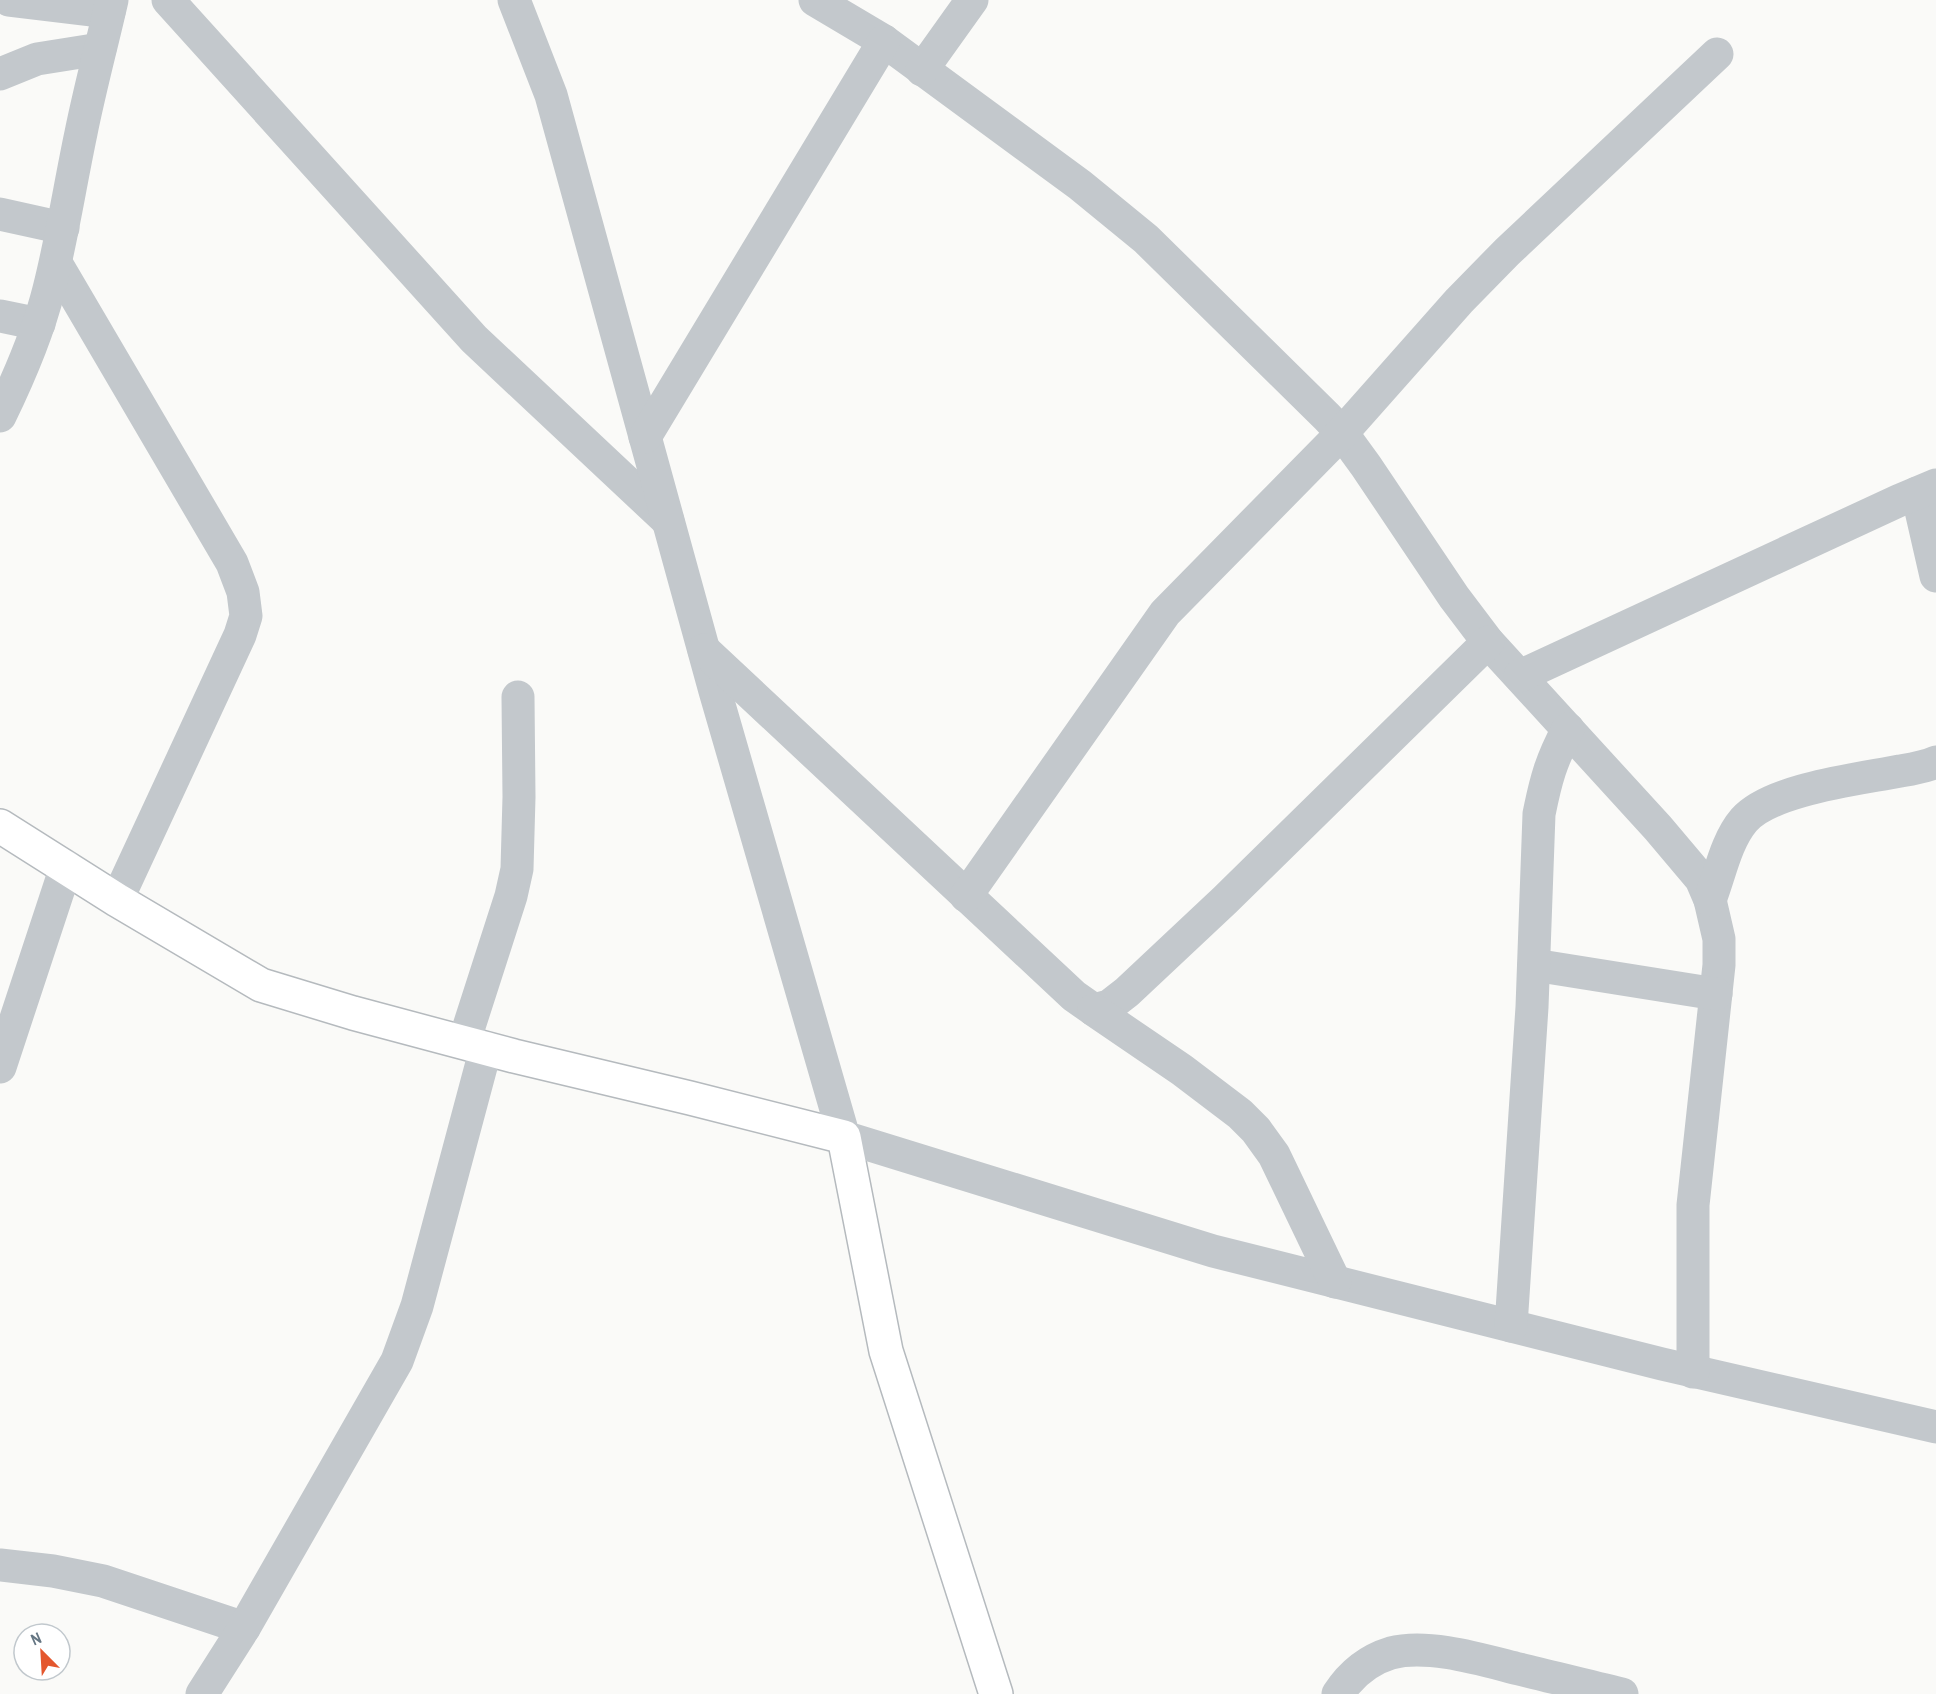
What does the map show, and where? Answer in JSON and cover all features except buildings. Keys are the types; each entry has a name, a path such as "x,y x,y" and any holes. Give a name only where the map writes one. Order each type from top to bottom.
{"main road":[{"path":"0,825 117,900 261,985 475,1046 844,1137 886,1351 996,1694"}],"street":[{"path":"0,416 39,324 56,262 81,133 111,6 9,0"},
{"path":"168,0 474,339 668,521"},
{"path":"514,0 551,95 704,650 844,1137 1213,1251 1693,1372 1936,1427"},
{"path":"814,0 884,41 1080,185 1146,239 1342,433 1454,597 1488,642 1701,879 1710,900 1719,939 1716,994 1694,1205 1693,1372"},
{"path":"922,70 972,0"},
{"path":"645,437 884,41"},
{"path":"0,74 37,59 100,49"},
{"path":"966,896 1165,613 1342,433 1507,252 1717,54"},
{"path":"0,214 63,228"},
{"path":"56,262 232,563 243,592 246,616 236,645 117,900"},
{"path":"0,316 39,324"},
{"path":"1520,676 1926,489 1936,576"},
{"path":"1094,1010 1109,1006 1127,992 1225,900 1488,642"},
{"path":"704,650 1074,996 1215,1095 1256,1130 1274,1155 1335,1282"},
{"path":"202,1694 244,1628 398,1361 417,1306 517,869 518,697"},
{"path":"1511,1326 1534,965 1539,814 1552,760 1568,729"},
{"path":"1710,900 1732,839 1745,819 1758,808 1778,799 1809,790 1936,762"},
{"path":"0,1067 66,867"},
{"path":"1534,965 1716,994"},
{"path":"0,1566 53,1571 103,1581 244,1628"},
{"path":"1338,1694 1348,1678 1372,1660 1394,1652 1421,1651 1458,1654 1622,1694"}]}
